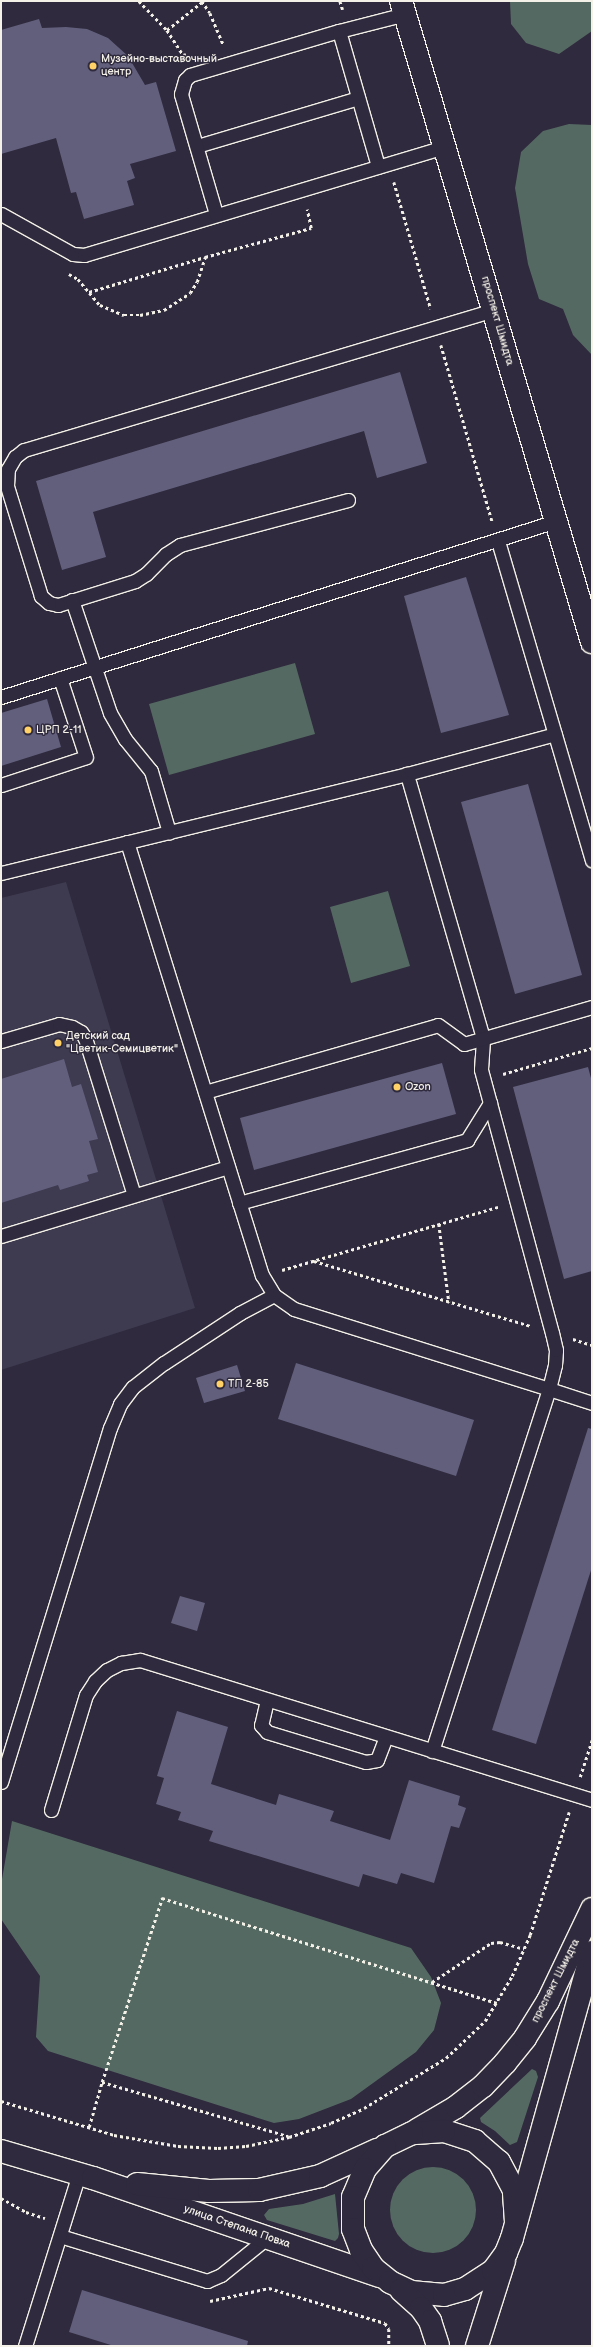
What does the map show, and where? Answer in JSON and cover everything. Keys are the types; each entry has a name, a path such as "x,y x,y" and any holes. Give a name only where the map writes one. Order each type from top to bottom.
{"street":[{"name":"проспект Шмидта","path":"403,7 592,642"},
{"name":"проспект Шмидта","path":"394,2142 432,2122 456,2107 483,2086 505,2063 525,2038 548,2001 592,1909"},
{"name":"проспект Шмидта","path":"477,2346 516,2222 592,1952"},
{"path":"438,2346 430,2321 421,2308 386,2279 361,2250 353,2229 352,2207 356,2187 364,2169 394,2142 423,2131 444,2131 465,2136 484,2147 499,2162 510,2180 516,2201 516,2222"},
{"name":"улица Степана Повха","path":"86,2176 210,2190 259,2190 320,2176 394,2142"},
{"name":"улица Степана Повха","path":"1,2151 86,2176 386,2279 421,2294 455,2293 484,2278 506,2253"}],"lane":[{"path":"216,214 181,94 185,80 190,75 344,30 403,7"},
{"path":"344,30 358,98 383,165"},
{"path":"197,146 358,98"},
{"path":"1,214 73,254 84,255 216,214 445,147"},
{"path":"348,500 180,545 166,554 146,574 135,581 58,605 49,603 41,596 7,486 8,469 20,453 32,448 493,310"},
{"path":"1,697 498,541 556,521"},
{"path":"498,541 592,860"},
{"path":"72,600 110,713 125,739 151,771 169,832"},
{"path":"1,785 86,757 60,678"},
{"path":"1,873 407,774 555,734"},
{"path":"407,774 483,1038 481,1069 518,1202 556,1350 555,1365 549,1389 432,1751"},
{"path":"127,842 262,1275 274,1295 294,1309 592,1402"},
{"path":"205,1092 438,1025 464,1044 592,1007"},
{"path":"1,1041 59,1024 72,1027 81,1032 85,1038 134,1195"},
{"path":"240,1204 467,1140 490,1103"},
{"path":"1,1236 228,1167"},
{"path":"1,1782 110,1428 120,1404 133,1387 164,1363 240,1313 274,1295"},
{"path":"51,1810 86,1695 95,1681 107,1670 121,1663 140,1660 592,1800"},
{"path":"267,1700 261,1725 267,1732 366,1762 376,1760 386,1737"},
{"path":"25,2346 60,2236 86,2176"},
{"path":"60,2236 207,2281 221,2275 268,2238"}],"path":[{"path":"138,1 167,30 183,55"},
{"path":"167,30 203,1 213,19 223,44"},
{"path":"340,1 344,30"},
{"path":"383,165 436,328 498,541"},
{"path":"89,292 205,257 311,228 302,189"},
{"path":"68,274 78,279 100,305 112,311 124,315 152,313 177,303 190,293 197,282 205,257"},
{"path":"498,1075 592,1048"},
{"path":"262,1275 518,1202"},
{"path":"439,1224 449,1302"},
{"path":"314,1261 592,1345"},
{"path":"1,2101 89,2127 114,2136 142,2141 218,2148 246,2146 290,2137 331,2123 364,2108 422,2074 446,2058 469,2037 485,2021 497,2003 524,1949 592,1740"},
{"path":"89,2127 102,2082 162,1898 497,2003"},
{"path":"432,1982 491,1943 500,1942 524,1949"},
{"path":"102,2082 290,2137"},
{"path":"385,2323 389,2329 389,2346"}],"shaded area":[{"name":"Детский сад \"Цветик-Семицветик\"","path":"66,882 195,1308 1,1370 1,898"}],"green space":[{"path":"510,1 592,1 592,31 559,54 526,43 511,24"},
{"path":"569,124 592,125 592,355 573,335 563,309 539,299 528,264 515,188 521,152 543,131"},
{"path":"295,663 315,734 169,775 149,704"},
{"path":"388,891 410,966 351,983 330,907"},
{"path":"12,1821 411,1948 431,1977 441,2003 434,2030 416,2052 351,2099 299,2119 274,2123 48,2051 36,2037 40,1976 1,1919 1,1885"},
{"path":"532,2069 536,2071 538,2077 517,2142 510,2145 495,2131 481,2122 480,2118"},
{"path":"433,2167 449,2170 457,2174 469,2186 473,2194 476,2210 473,2226 469,2234 457,2246 449,2250 433,2253 417,2250 409,2246 397,2234 393,2226 390,2210 393,2194 397,2186 409,2174 417,2170"},
{"path":"335,2194 339,2234 335,2241 267,2220 264,2215 269,2209 303,2204"}],"building":[{"path":"39,19 42,28 66,27 87,29 108,38 128,56 145,85 156,82 176,151 130,164 135,178 127,181 134,205 84,219 76,192 71,193 56,138 1,154 1,30"},
{"path":"400,372 427,463 377,478 364,431 93,512 106,557 62,570 36,481"},
{"path":"466,577 509,715 441,733 404,596"},
{"name":"ЦРП 2-11","path":"47,699 61,747 1,766 1,713"},
{"path":"528,784 582,975 515,994 461,802"},
{"path":"64,1059 72,1087 81,1084 98,1139 89,1141 98,1172 87,1175 89,1181 60,1190 58,1185 1,1203 1,1079"},
{"path":"442,1063 456,1114 254,1170 240,1118"},
{"path":"588,1067 592,1082 592,1271 564,1279 513,1087"},
{"path":"296,1363 474,1420 456,1476 278,1419"},
{"name":"ТП 2-85","path":"237,1365 245,1391 204,1403 196,1378"},
{"path":"588,1428 592,1429 592,1567 536,1744 492,1730"},
{"path":"180,1596 205,1603 197,1631 171,1623"},
{"path":"177,1711 228,1727 211,1784 276,1805 279,1794 334,1811 330,1821 390,1840 409,1780 460,1796 458,1805 466,1808 459,1828 451,1826 434,1883 401,1873 397,1884 363,1874 359,1887 209,1841 213,1831 178,1820 181,1812 156,1804 164,1778 157,1776"},
{"path":"82,2290 248,2341 247,2346 114,2346 69,2332"}],"place":[{"name":"Музейно-выставочный центр","path":"93,66"},
{"name":"ЦРП 2-11","path":"28,730"},
{"name":"Детский сад \"Цветик-Семицветик\"","path":"58,1043"},
{"name":"Ozon","path":"397,1087"},
{"name":"ТП 2-85","path":"220,1384"}]}
